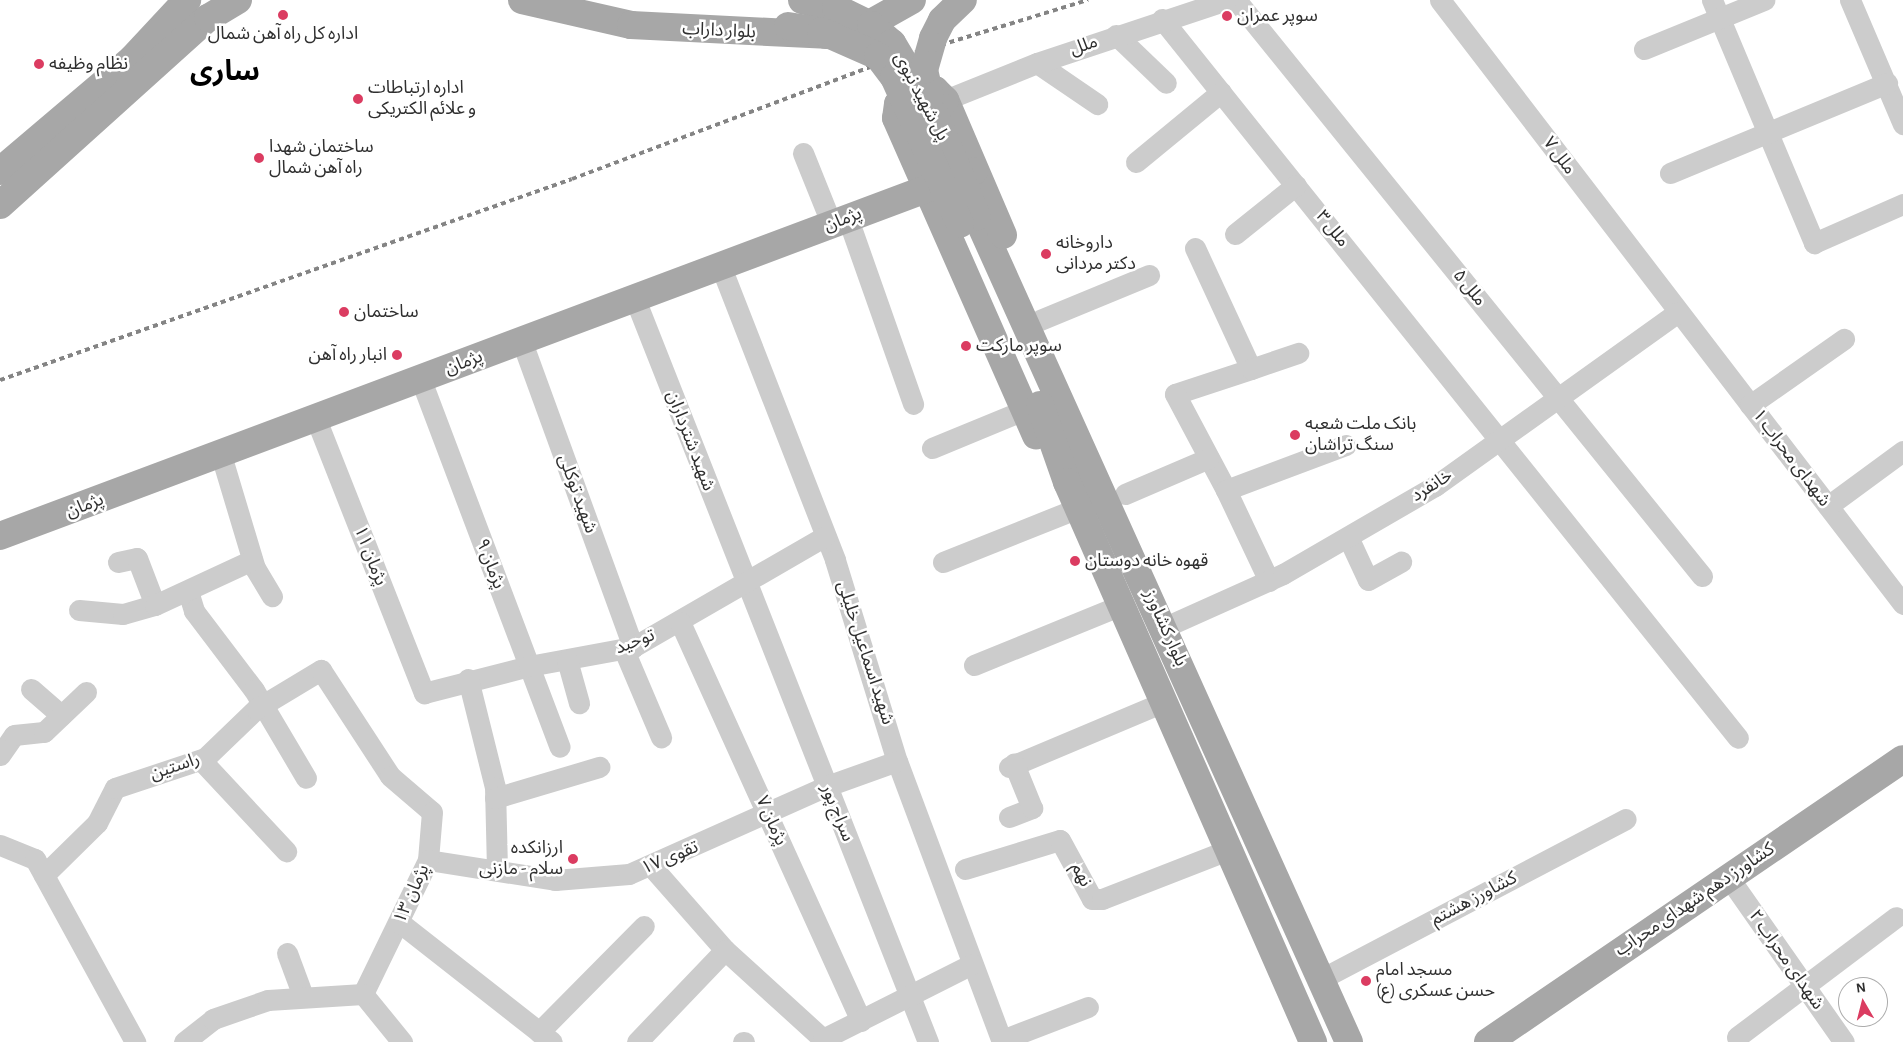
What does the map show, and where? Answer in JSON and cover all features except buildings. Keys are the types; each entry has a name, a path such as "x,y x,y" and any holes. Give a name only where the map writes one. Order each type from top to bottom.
{"main road":[{"path":"0,205 208,18 238,0"},
{"name":"بلوار داراب","path":"522,0 631,25 837,33 864,27 896,3"},
{"name":"پل شهید نبوی","path":"583,0 709,21 822,30 878,56 894,77 968,220"},
{"name":"پل شهید نبوی","path":"802,0 844,12 871,25 892,43 940,107 968,220"},
{"path":"837,33 849,18 851,0"},
{"path":"963,0 942,20 924,70 940,107 974,171 1079,407 1094,470"},
{"path":"0,171 132,59 178,6"},
{"path":"940,107 934,90 920,88 907,93 898,104 896,118 1024,410 1067,482"},
{"name":"پژمان","path":"0,536 221,455 974,171"},
{"name":"بلوار کشاورز","path":"968,220 1072,431 1094,470 1349,1042"},
{"name":"بلوار کشاورز","path":"968,220 1055,438 1067,482 1313,1042"},
{"name":"کشاورز دهم شهدای محراب","path":"1488,1042 1903,759"},
{"path":"1231,857 1263,852"}],"street":[{"name":"ملل","path":"940,107 1037,62 1162,19 1226,0"},
{"name":"ملل ۵","path":"1236,0 1702,576"},
{"name":"ملل ۷","path":"1440,0 1678,312"},
{"path":"1644,49 1716,9 1764,0"},
{"path":"1850,0 1903,124"},
{"path":"1716,9 1814,243 1903,204"},
{"name":"ملل ۳","path":"1162,19 1502,440 1738,738"},
{"path":"1116,35 1166,83"},
{"path":"1037,62 1097,104"},
{"path":"1670,173 1887,83"},
{"path":"1136,162 1221,92"},
{"path":"803,153 840,222 913,404"},
{"path":"1235,234 1296,185"},
{"path":"1195,248 1251,369"},
{"name":"شهید اسماعیل خلیلی","path":"721,267 825,536 875,677 898,761 1002,1041"},
{"path":"1040,320 1149,275"},
{"name":"شهید شترداران","path":"635,299 746,583"},
{"name":"خانفرد","path":"1164,627 1269,581 1348,536 1502,440 1560,400 1678,312"},
{"name":"شهدای محراب ۱","path":"1678,312 1903,604"},
{"path":"1750,405 1844,339"},
{"name":"شهید توکلی","path":"522,342 661,738"},
{"path":"1269,581 1226,490 1175,394 1298,353"},
{"name":"پژمان ۹","path":"421,380 560,748"},
{"path":"932,448 1024,410"},
{"name":"پژمان ۱۱","path":"316,419 424,693"},
{"path":"1226,490 1346,445"},
{"path":"1828,506 1903,451"},
{"path":"221,455 252,560 272,596"},
{"path":"1124,494 1209,458"},
{"path":"943,562 1078,508"},
{"name":"توحید","path":"424,693 468,679 629,648 680,622 825,536"},
{"path":"1348,536 1368,580 1401,562"},
{"path":"118,562 137,558 155,605"},
{"path":"79,610 123,614 155,605 252,560"},
{"name":"سراج پور","path":"746,583 928,1042"},
{"path":"188,591 194,610 254,690 260,707 306,778"},
{"path":"974,665 1121,605"},
{"name":"پژمان ۷","path":"680,622 861,1021"},
{"path":"567,660 579,703"},
{"name":"راستین","path":"44,875 97,823 115,788 201,760 260,707 321,670"},
{"name":"پژمان ۱۳","path":"321,670 390,776 432,812 428,860 365,996"},
{"path":"468,679 495,798 497,870"},
{"path":"31,689 61,715"},
{"path":"0,755 14,735 44,732 86,692"},
{"path":"1009,816 1032,808 1012,765 1164,702"},
{"path":"201,760 286,852"},
{"name":"تقوی ۱۷","path":"428,860 555,880 629,874 652,867 827,786 898,761"},
{"path":"495,798 599,767"},
{"name":"کشاورز هشتم","path":"1321,979 1626,819"},
{"name":"نهم","path":"965,869 1060,840 1092,898 1102,899 1231,857"},
{"path":"0,845 35,859 135,1042"},
{"path":"652,867 725,950 825,1040 972,964"},
{"name":"شهدای محراب ۲","path":"1729,878 1844,1042"},
{"path":"1737,1037 1806,989 1896,917"},
{"path":"400,922 545,1037 644,926"},
{"path":"637,1042 725,950"},
{"path":"287,953 303,996"},
{"path":"184,1042 213,1019 238,1008 303,996 365,996 402,1042"},
{"path":"1002,1041 1088,1007"}],"railway":[{"path":"0,380 572,179 872,66 1088,0"}],"place":[{"name":"اداره کل راه آهن شمال","path":"283,15"},
{"name":"سوپر عمران","path":"1227,16"},
{"name":"نظام وظیفه","path":"39,64"},
{"name":"اداره ارتباطات و علائم الکتریکی","path":"358,99"},
{"name":"ساختمان شهدا راه آهن شمال","path":"259,158"},
{"name":"داروخانه دکتر مردانی","path":"1046,254"},
{"name":"ساختمان","path":"344,312"},
{"name":"سوپر مارکت","path":"966,346"},
{"name":"انبار راه آهن","path":"397,355"},
{"name":"بانک ملت شعبه سنگ تراشان","path":"1295,435"},
{"name":"قهوه خانه دوستان","path":"1075,561"},
{"name":"ارزانکده سلام - مازنی","path":"573,859"},
{"name":"مسجد امام حسن عسکری (ع)","path":"1366,981"}],"district":[{"name":"ساری","path":"225,72"}]}
